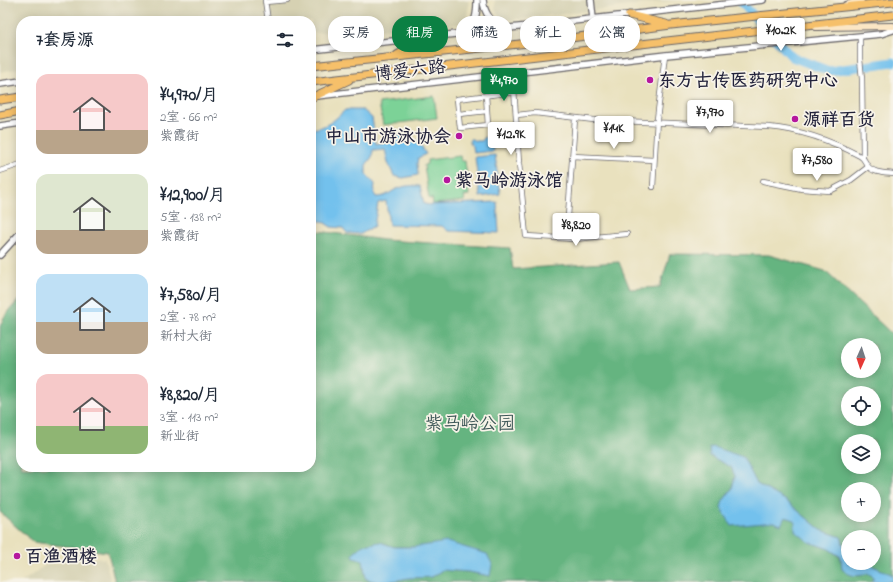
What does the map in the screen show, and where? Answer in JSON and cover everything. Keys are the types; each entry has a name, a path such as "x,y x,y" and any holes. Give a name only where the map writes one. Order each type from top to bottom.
{"highway":[{"name":"博爱六路","path":"316,66 893,2"},
{"path":"629,15 670,26"},
{"name":"博爱六路","path":"316,82 893,15"},
{"path":"394,58 404,52"},
{"path":"316,95 355,78"},
{"path":"0,100 16,98"},
{"path":"0,115 16,113"}],"main road":[{"path":"832,9 861,0"},
{"path":"798,26 893,26"}],"street":[{"path":"267,16 265,1 287,0"},
{"path":"477,0 477,16"},
{"path":"483,0 484,8 489,16"},
{"path":"591,0 593,16"},
{"name":"博爱六路","path":"620,16 762,0"},
{"name":"博爱六路","path":"512,28 584,20"},
{"name":"博爱六路","path":"316,97 665,55 881,34 893,30"},
{"path":"860,36 863,157 868,167 877,171 893,174"},
{"name":"博爱六路","path":"316,49 392,41"},
{"path":"653,187 657,123 665,55"},
{"path":"513,73 526,236 568,239 627,234"},
{"path":"490,76 491,95"},
{"path":"0,84 16,82"},
{"path":"486,95 488,125 460,128 457,99 486,95 515,92"},
{"path":"459,114 487,111"},
{"path":"517,115 535,113 575,119 785,128 818,138 863,157"},
{"path":"568,239 568,216 575,119"},
{"path":"0,126 16,124"},
{"path":"572,156 654,160"},
{"path":"0,171 16,166"},
{"path":"763,181 802,189 830,191 851,180 868,167"},
{"path":"0,255 16,237"}],"shaded area":[{"path":"0,0 468,0 469,6 467,16 456,16 456,24 448,25 448,16 392,16 392,28 384,29 384,16 328,16 328,32 316,33 316,16 16,16 16,69 0,72"},
{"path":"495,0 679,0 545,16 520,16 520,19 512,20 512,16 500,16 495,9"},
{"path":"71,555 105,559 111,582 22,582 47,564 58,564"}],"green space":[{"path":"434,96 437,118 383,125 379,103"},
{"name":"紫马岭游泳馆","path":"460,156 461,161 465,161 469,195 464,196 465,201 433,204 432,198 429,199 424,165 427,164 427,160"},
{"name":"紫马岭公园","path":"316,231 384,240 510,248 513,269 619,262 630,289 660,287 670,254 769,255 825,271 893,335 893,575 881,570 881,530 841,530 841,537 821,530 785,500 757,484 743,457 710,456 731,467 735,476 732,489 723,501 763,522 774,522 781,524 785,517 792,519 809,542 829,549 841,558 841,570 859,576 868,573 874,577 872,582 387,582 409,578 432,577 442,570 469,572 490,576 414,547 394,547 380,542 354,557 363,559 366,579 378,582 115,582 108,552 33,542 0,512 0,327 4,317 16,303 16,472 316,472"}],"water":[{"path":"345,110 363,110 372,118 376,144 385,142 386,134 388,132 418,142 426,154 418,158 418,175 403,178 394,176 388,163 385,149 373,150 372,157 366,165 366,174 375,184 374,193 376,197 384,196 405,186 420,186 424,204 497,202 499,233 448,231 442,226 389,225 386,201 378,203 374,226 361,234 347,233 343,228 331,227 322,221 317,221 316,128 330,123"},
{"path":"485,137 492,140 493,151 474,153 470,139 482,141"},
{"path":"495,155 500,194 480,197 475,157"},
{"path":"713,447 743,457 757,484 785,500 821,530 841,537 841,557 829,549 809,542 795,531 795,523 792,519 785,517 781,525 774,522 732,526 721,508 723,501 732,489 735,476 731,467 710,456 709,448"},
{"path":"380,542 394,547 414,547 447,542 487,554 492,564 490,576 469,572 442,570 432,577 409,578 387,582 378,582 366,579 363,560 354,557 353,554 363,545"},
{"path":"843,570 881,570 893,575 893,582 872,582 874,577 868,573 857,576 848,574"}],"waterway":[{"path":"739,0 792,57 829,71 893,62"}],"place":[{"name":"东方古传医药研究中心","path":"650,80"},
{"name":"源祥百货","path":"795,119"},
{"name":"中山市游泳协会","path":"459,136"},
{"name":"紫马岭游泳馆","path":"447,180"},
{"name":"百渔酒楼","path":"17,556"}]}
